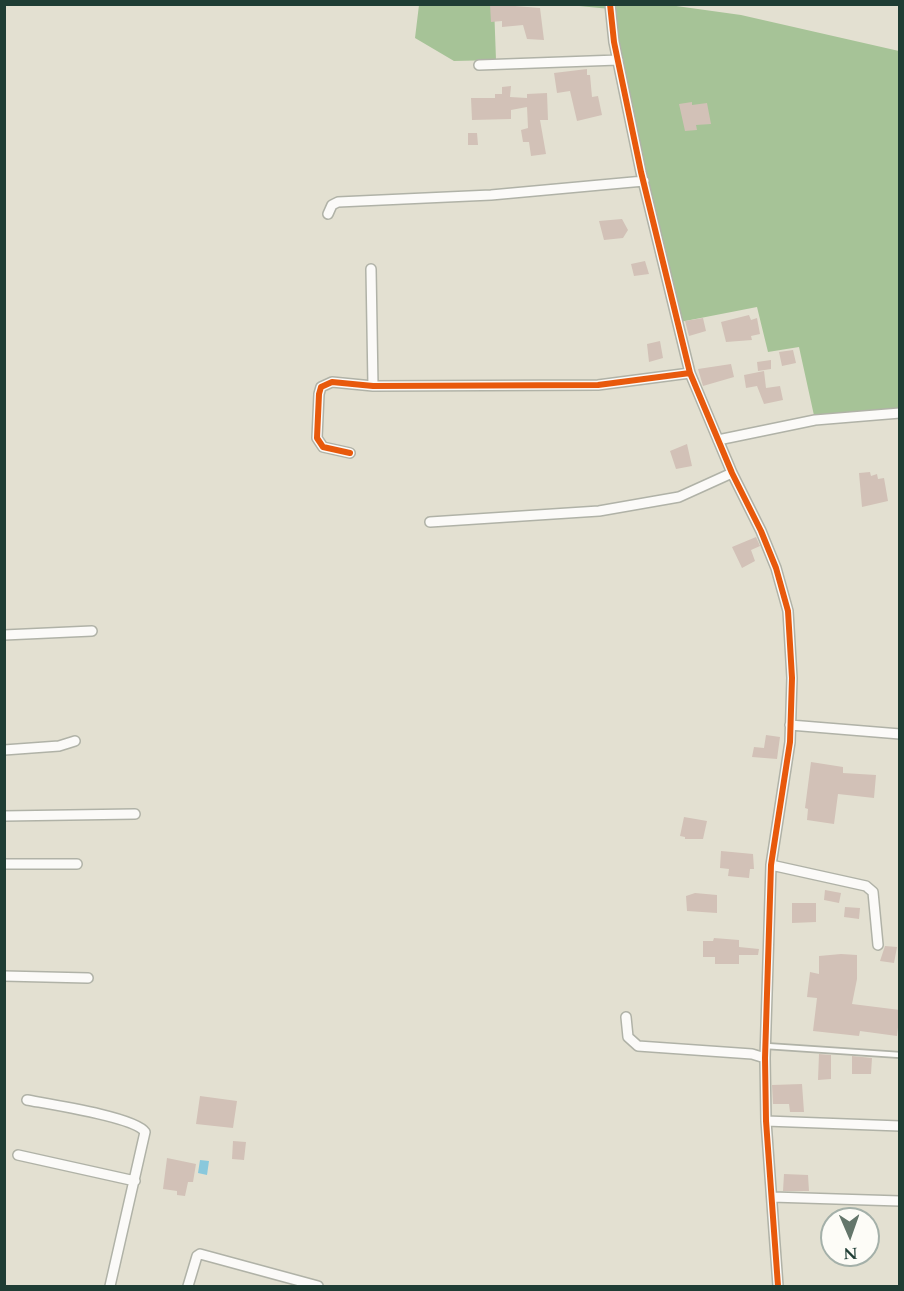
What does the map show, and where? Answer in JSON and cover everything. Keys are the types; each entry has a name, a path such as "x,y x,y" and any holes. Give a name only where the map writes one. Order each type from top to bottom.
{"street":[{"path":"610,4 618,60 644,181 690,373 732,473 765,540 788,611 791,639 790,725 771,865 765,1058 766,1121 778,1287"},
{"path":"479,65 618,60"},
{"path":"328,214 332,205 338,202 491,195 644,181"},
{"path":"371,269 373,386"},
{"path":"351,453 324,447 317,438 321,387 332,382 373,386 598,385 690,373"},
{"path":"718,440 816,420 900,413"},
{"path":"430,522 599,511 679,497 732,473"},
{"path":"4,635 92,631"},
{"path":"790,725 900,734"},
{"path":"4,750 58,746 75,741"},
{"path":"4,816 135,814"},
{"path":"4,864 77,864"},
{"path":"771,865 866,886 873,892 878,945"},
{"path":"4,976 88,978"},
{"path":"626,1017 628,1037 638,1046 752,1054 765,1058"},
{"path":"27,1100 123,1120 143,1128 145,1137 110,1287"},
{"path":"766,1121 900,1126"},
{"path":"18,1155 135,1181"},
{"path":"772,1197 900,1201"},
{"path":"188,1287 197,1256 200,1254 318,1287"}],"lane":[{"path":"766,1046 900,1055"}],"green space":[{"path":"419,5 494,5 496,60 454,61 415,38"},
{"path":"569,5 669,5 741,15 899,51 899,413 815,420 799,347 768,352 757,307 680,322 610,9"}],"water":[{"path":"200,1160 209,1161 207,1175 198,1173"}],"building":[{"path":"490,4 540,8 544,40 527,39 523,25 502,27 502,21 491,22"},
{"path":"587,69 587,75 590,75 592,97 598,96 602,115 577,121 570,91 557,93 554,73"},
{"path":"511,86 510,97 527,98 527,94 547,93 548,120 540,120 546,154 531,156 529,142 523,142 521,130 528,128 527,107 511,110 511,119 472,120 471,98 495,98 495,94 502,94 502,87"},
{"path":"692,102 692,105 707,103 711,124 696,125 697,130 685,131 679,104"},
{"path":"468,133 477,133 478,145 468,145"},
{"path":"622,219 628,230 623,238 604,240 599,221"},
{"path":"645,261 649,274 634,276 631,264"},
{"path":"749,315 751,320 757,318 760,334 751,336 752,340 726,342 721,322"},
{"path":"703,318 706,331 689,336 685,321"},
{"path":"660,341 663,358 649,362 647,344"},
{"path":"793,350 796,363 782,366 779,352"},
{"path":"771,360 771,369 758,371 757,362"},
{"path":"731,364 734,377 703,386 698,369"},
{"path":"764,371 766,388 780,386 783,400 764,404 757,386 746,388 744,375"},
{"path":"687,444 692,466 676,469 670,451"},
{"path":"870,472 871,476 877,474 878,479 884,478 888,501 862,507 859,473"},
{"path":"756,537 760,546 751,550 755,561 742,568 732,547"},
{"path":"766,735 780,737 777,759 752,757 754,747 764,748"},
{"path":"811,762 843,767 843,773 876,775 874,798 838,794 834,824 807,820 808,809 805,808"},
{"path":"684,817 707,821 703,839 685,839 680,836"},
{"path":"721,851 753,854 754,869 750,869 749,878 728,876 729,869 720,868"},
{"path":"825,890 841,893 839,903 824,900"},
{"path":"695,893 717,895 717,913 687,911 686,896"},
{"path":"792,903 816,903 816,922 792,923"},
{"path":"845,907 860,908 859,919 844,917"},
{"path":"714,938 739,940 739,947 759,949 758,955 739,955 739,964 715,964 715,957 703,957 703,941 713,941"},
{"path":"885,946 897,947 894,963 880,961"},
{"path":"857,955 857,979 852,1004 900,1010 897,1036 860,1031 859,1036 813,1031 817,998 807,997 810,972 819,974 819,956"},
{"path":"819,1054 831,1055 831,1079 818,1080"},
{"path":"852,1056 872,1058 871,1074 852,1074"},
{"path":"802,1084 804,1112 790,1112 789,1104 773,1104 772,1085"},
{"path":"200,1096 237,1101 233,1128 196,1124"},
{"path":"233,1141 246,1142 244,1160 232,1159"},
{"path":"167,1158 196,1164 193,1182 188,1182 185,1196 177,1195 177,1191 163,1189"},
{"path":"784,1174 808,1175 809,1191 783,1191"}],"cycle path":[{"path":"610,4 614,42 641,172 690,373 732,473 761,531 776,568 788,611 792,678 790,742 771,865 765,1058 766,1121 778,1286"},
{"path":"350,453 323,447 317,438 319,394 321,387 332,382 373,386 598,385 690,373"}]}
